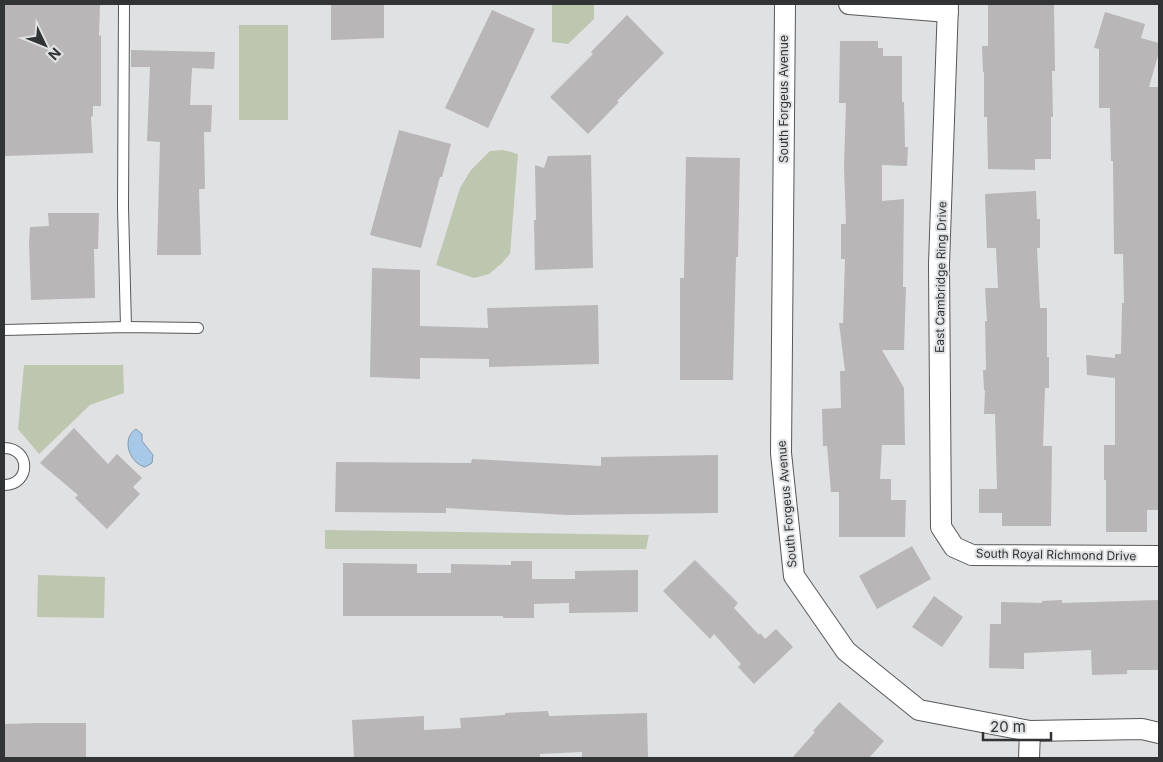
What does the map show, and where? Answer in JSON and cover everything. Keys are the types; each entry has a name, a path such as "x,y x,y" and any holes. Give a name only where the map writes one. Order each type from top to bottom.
{"street":[{"name":"South Forgeus Avenue","path":"785,4 781,453 794,576 846,651 918,710 1030,731 1142,729 1159,733"},
{"path":"848,4 948,8"},
{"name":"East Cambridge Ring Drive","path":"948,8 939,264 941,527 954,547"},
{"name":"South Royal Richmond Drive","path":"954,547 972,556 1159,556"},
{"path":"1029,758 1030,731"}],"lane":[{"path":"124,4 123,207 126,327"},
{"path":"4,330 126,327 198,328"},
{"path":"4,448 18,453 24,463 24,469 23,475 19,480 9,485 4,485"}],"green space":[{"path":"552,4 594,4 594,19 568,44 552,42"},
{"path":"239,25 288,25 288,120 239,120"},
{"path":"503,150 518,154 510,254 489,274 474,278 436,265 460,188 471,170 490,151"},
{"path":"24,365 123,365 124,393 90,405 39,454 18,429"},
{"path":"325,530 649,535 646,549 325,549"},
{"path":"38,575 105,577 104,618 37,617"}],"water":[{"path":"136,429 142,434 142,441 153,455 152,463 145,467 135,461 129,450 129,438"}],"building":[{"path":"4,4 100,4 101,106 93,106 93,116 91,117 93,153 4,156"},
{"path":"331,4 384,4 384,38 331,40"},
{"path":"988,4 1054,4 1055,71 1052,71 1053,117 1051,117 1051,159 1035,159 1035,170 988,169 987,117 984,117 982,46 988,46"},
{"path":"492,10 535,29 488,128 445,108"},
{"path":"1105,12 1145,24 1141,38 1159,43 1159,52 1149,87 1159,87 1159,510 1147,510 1147,532 1106,532 1104,445 1115,445 1115,378 1087,375 1086,355 1115,358 1115,354 1121,354 1122,303 1124,303 1123,254 1114,254 1113,161 1111,161 1110,108 1099,108 1099,49 1094,48"},
{"path":"627,15 664,53 588,134 550,97 593,54 591,52"},
{"path":"840,41 878,41 878,48 883,48 883,56 902,56 902,102 904,102 905,147 908,147 907,166 882,165 882,201 904,199 903,287 906,287 904,350 882,350 904,388 905,445 882,445 880,479 891,479 891,500 906,500 905,537 839,537 839,492 831,492 827,446 823,446 822,409 841,408 840,371 845,371 839,323 843,323 845,259 841,259 841,224 846,224 844,167 846,103 839,103"},
{"path":"131,50 215,52 214,69 192,68 190,105 212,105 211,132 204,132 205,189 199,189 201,255 157,255 160,142 147,141 150,67 131,67"},
{"path":"399,130 451,144 421,248 370,235"},
{"path":"591,155 593,268 535,270 535,165 544,168 548,156"},
{"path":"686,157 740,158 733,380 680,380 680,278 684,278"},
{"path":"1036,191 1037,219 1040,219 1040,248 1037,248 1040,308 1047,308 1049,388 1045,388 1043,446 1052,446 1051,526 1002,526 1002,513 979,513 979,489 997,489 995,414 984,414 985,390 983,370 986,370 985,321 987,321 985,288 998,288 996,248 987,248 985,194"},
{"path":"48,213 99,213 98,249 94,249 95,298 31,300 30,227 49,226"},
{"path":"372,268 420,270 420,326 488,328 487,308 598,305 599,364 489,367 489,359 420,358 420,379 370,377"},
{"path":"74,428 108,464 117,454 142,478 133,487 140,494 107,529 75,498 78,495 40,463"},
{"path":"718,455 718,513 567,515 446,508 446,513 335,512 336,462 471,463 472,459 601,466 601,457"},
{"path":"912,546 931,579 877,609 859,576"},
{"path":"695,560 738,603 734,608 759,635 760,633 765,639 776,629 793,647 754,684 738,667 741,664 714,634 710,639 663,591"},
{"path":"511,561 532,561 532,579 575,579 575,571 638,570 638,612 569,613 569,603 534,604 534,618 503,618 503,616 343,616 343,563 417,564 417,573 451,573 451,564 511,565"},
{"path":"934,596 963,617 942,647 912,627"},
{"path":"1062,600 1062,603 1159,600 1159,670 1127,670 1127,674 1092,675 1091,650 1024,653 1024,669 989,668 990,624 1001,624 1001,602 1042,603 1042,601"},
{"path":"839,702 884,741 869,758 792,758 815,732 813,731"},
{"path":"548,711 549,716 647,713 648,758 582,758 582,752 540,754 540,758 354,758 352,720 424,716 424,730 461,728 460,718"},
{"path":"86,723 86,758 5,758 4,724"}]}
